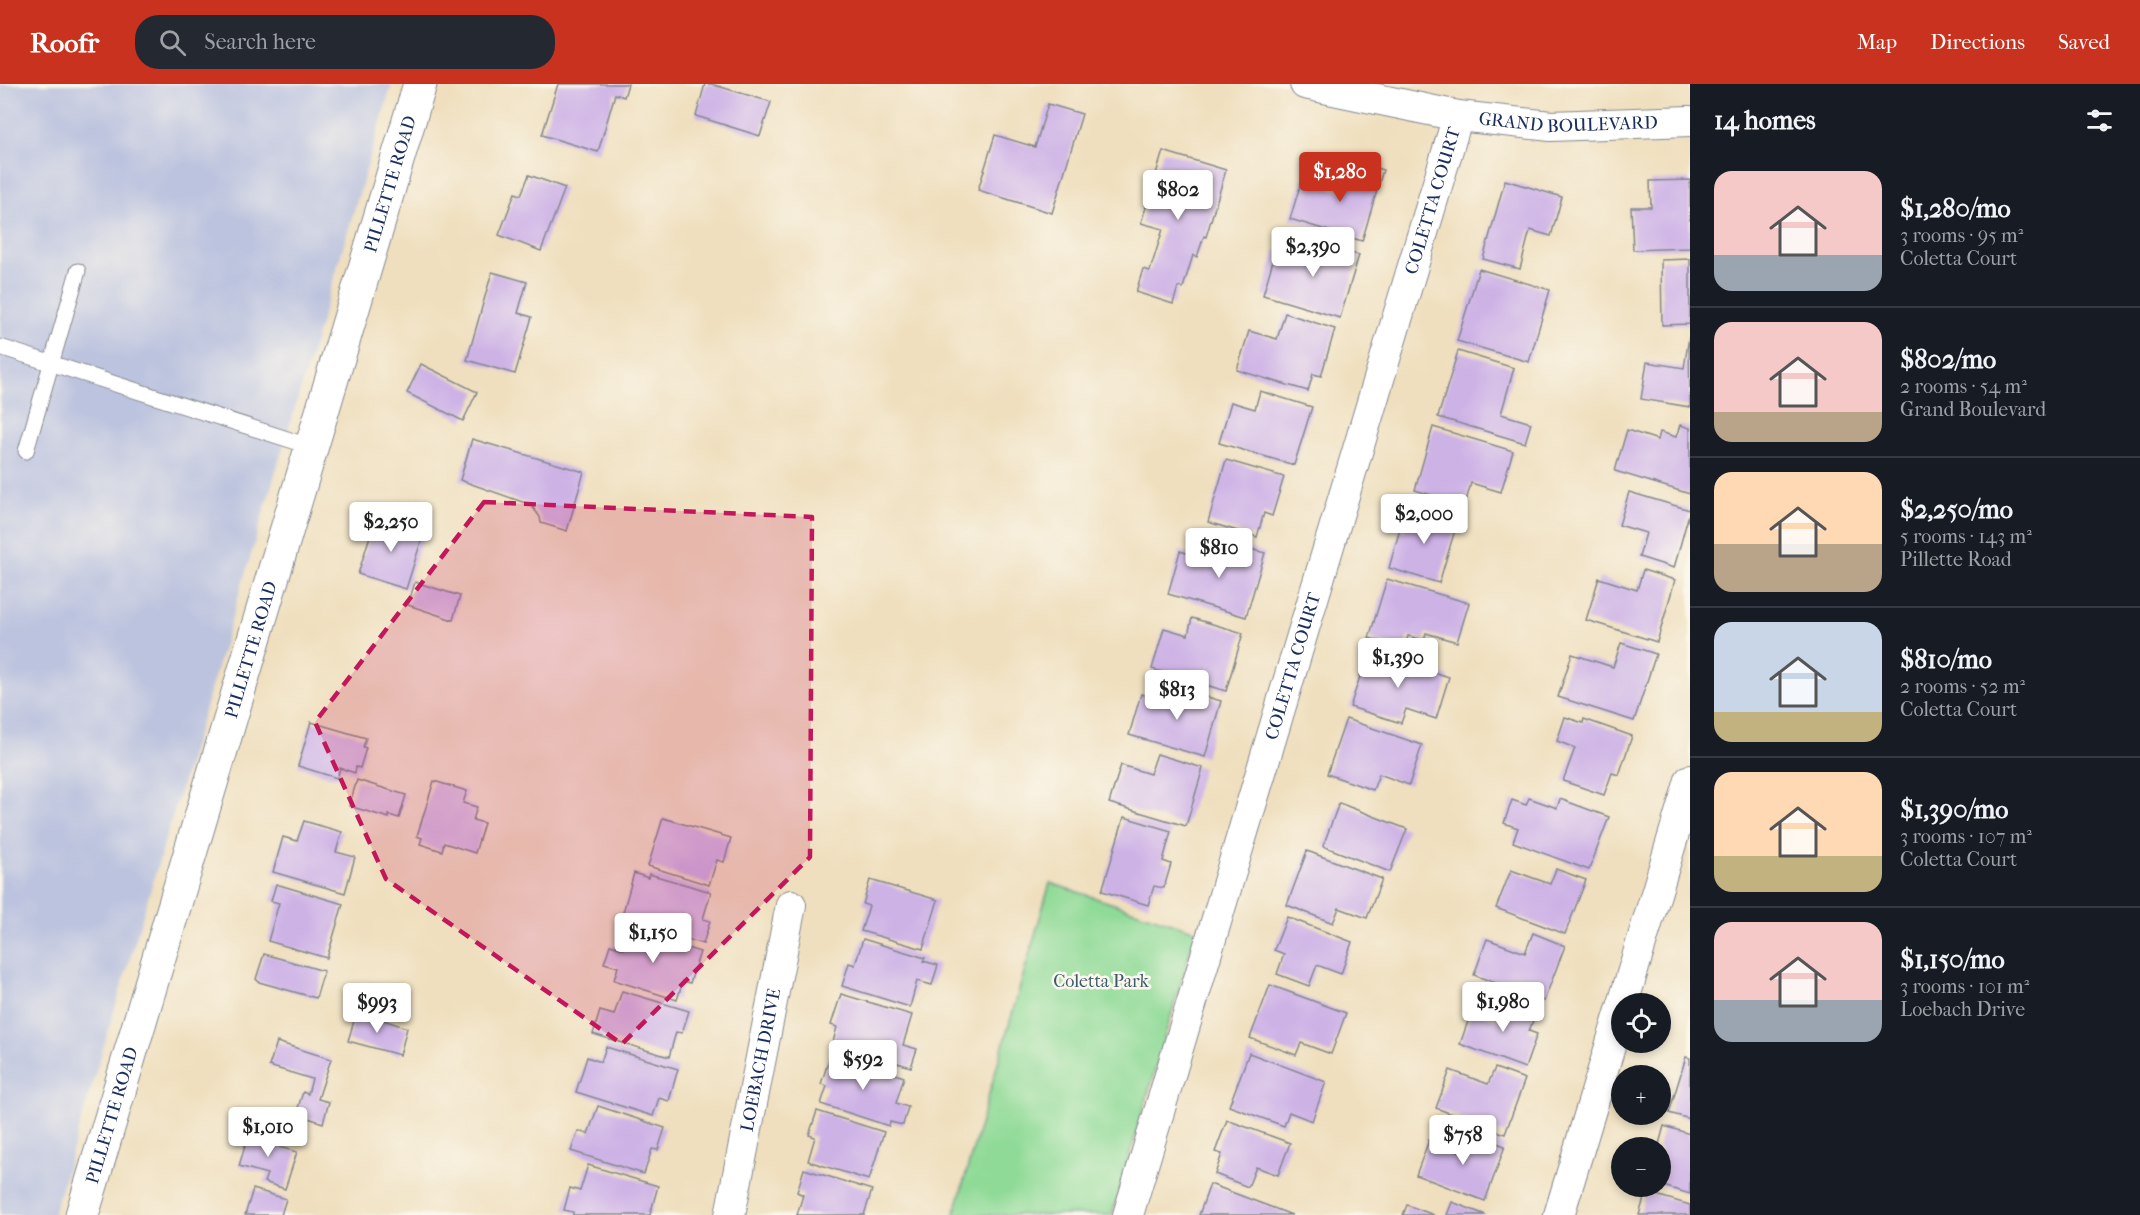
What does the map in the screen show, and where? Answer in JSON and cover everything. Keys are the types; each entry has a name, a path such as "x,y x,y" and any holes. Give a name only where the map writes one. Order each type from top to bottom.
{"street":[{"name":"PILLETTE ROAD","path":"82,1215 420,84"},
{"name":"GRAND BOULEVARD","path":"1305,84 1458,116 1551,126 1689,119"},
{"name":"COLETTA COURT","path":"1128,1215 1458,116"},
{"path":"1626,993 1690,780"},
{"name":"LOEBACH DRIVE","path":"730,1215 791,905"},
{"path":"1559,1215 1611,1042"}],"lane":[{"path":"26,451 78,271"},
{"path":"0,347 312,447"}],"highlighted area":[{"path":"484,502 812,517 810,857 622,1044 386,879 315,722"}],"shaded area":[{"path":"0,84 392,84 53,1215 0,1215"}],"green space":[{"name":"Coletta Park","path":"1050,883 1196,931 1112,1215 954,1215"}],"building":[{"path":"558,84 628,84 624,97 615,94 598,152 542,135"},
{"path":"705,84 771,102 760,136 696,116"},
{"path":"1048,104 1082,114 1052,213 978,190 995,135 1035,147"},
{"path":"1163,151 1226,170 1206,237 1204,236 1197,257 1193,255 1183,288 1178,287 1173,304 1136,292 1143,269 1150,271 1163,229 1141,223"},
{"path":"1352,161 1383,170 1362,241 1290,219 1302,179 1343,192"},
{"path":"529,175 565,188 541,251 499,235 515,193 521,195"},
{"path":"1505,180 1562,197 1551,236 1530,230 1520,269 1483,259"},
{"path":"1690,180 1690,248 1633,250 1631,207 1651,207 1650,181"},
{"path":"1303,239 1359,255 1340,318 1263,295 1276,250 1298,257"},
{"path":"1690,259 1690,324 1662,325 1661,260"},
{"path":"1479,269 1550,290 1529,362 1457,341"},
{"path":"492,272 527,282 518,313 532,317 515,374 467,360"},
{"path":"1285,313 1335,329 1321,376 1313,374 1308,391 1237,370 1249,331 1277,339"},
{"path":"1689,337 1690,407 1641,399 1647,362 1684,368"},
{"path":"1458,351 1514,368 1501,414 1531,423 1525,443 1438,417"},
{"path":"421,364 477,392 463,421 407,393"},
{"path":"1260,391 1312,407 1294,465 1219,443 1231,402 1255,409"},
{"path":"1680,425 1690,428 1690,494 1615,471 1627,430 1658,440 1660,432 1676,437"},
{"path":"1433,427 1513,451 1501,492 1471,483 1465,505 1415,490"},
{"path":"472,439 584,472 567,531 541,523 540,517 531,505 460,480"},
{"path":"1226,460 1284,477 1272,516 1264,513 1257,537 1208,522"},
{"path":"1629,492 1690,510 1674,568 1639,557 1646,533 1619,525"},
{"path":"1412,506 1458,520 1439,583 1389,568 1400,529 1405,531"},
{"path":"376,517 424,532 406,589 358,574"},
{"path":"1232,544 1265,553 1246,617 1168,594 1180,551 1212,561 1214,554 1228,558"},
{"path":"1643,570 1675,580 1657,642 1586,620 1599,578 1637,590"},
{"path":"1387,579 1469,603 1457,642 1426,633 1424,640 1408,636 1404,649 1369,638"},
{"path":"415,582 460,596 453,620 408,605"},
{"path":"1192,618 1243,633 1226,691 1152,669 1164,628 1188,635"},
{"path":"1621,643 1656,654 1634,721 1558,697 1572,654 1613,667"},
{"path":"1368,652 1449,677 1436,719 1406,709 1401,723 1350,707"},
{"path":"1170,686 1221,701 1205,757 1129,735 1141,694 1166,702"},
{"path":"1565,717 1583,723 1584,719 1632,736 1619,775 1612,773 1604,795 1563,781 1575,748 1557,741"},
{"path":"1346,719 1422,745 1409,785 1379,774 1373,790 1327,774"},
{"path":"311,722 366,738 363,747 366,748 360,768 356,767 355,773 340,768 337,778 298,766"},
{"path":"1157,754 1203,768 1186,826 1109,803 1121,765 1150,774"},
{"path":"357,780 406,795 399,818 389,815 389,818 349,806"},
{"path":"434,781 467,791 463,803 477,807 473,820 484,823 475,853 444,843 442,851 420,844 422,838 417,836"},
{"path":"1529,798 1557,808 1560,799 1609,817 1589,870 1513,842 1518,828 1504,823 1512,800 1526,805"},
{"path":"1339,803 1407,829 1390,872 1323,846"},
{"path":"1124,817 1171,831 1163,861 1171,864 1164,888 1154,886 1148,905 1102,891"},
{"path":"663,818 731,838 724,862 717,860 709,885 648,866"},
{"path":"304,821 342,832 336,852 355,857 345,893 273,872 283,837 297,841"},
{"path":"1307,851 1382,879 1367,918 1339,908 1333,923 1287,905"},
{"path":"1556,869 1586,880 1565,934 1496,908 1511,870 1550,884"},
{"path":"634,873 648,878 649,874 711,892 703,919 710,921 703,944 634,923 635,920 622,916"},
{"path":"870,880 938,900 923,949 861,931 869,906 863,904"},
{"path":"276,884 343,904 327,958 268,941 279,903 271,901"},
{"path":"1287,917 1352,942 1341,974 1317,965 1309,986 1277,974 1284,954 1274,950"},
{"path":"629,930 700,952 690,983 683,981 677,1000 614,980 618,967 604,963 610,945 623,949"},
{"path":"1533,933 1565,946 1544,1001 1474,975 1487,939 1525,953"},
{"path":"863,939 925,958 923,961 938,965 932,985 917,981 910,1007 842,986 849,963 855,965"},
{"path":"264,954 324,971 316,998 259,982 256,979"},
{"path":"1270,985 1346,1013 1331,1054 1301,1043 1296,1055 1250,1038"},
{"path":"622,991 689,1011 682,1033 676,1032 669,1057 593,1034 600,1011 614,1015"},
{"path":"841,994 912,1015 903,1045 917,1049 911,1067 897,1063 896,1065 832,1046 837,1027 831,1025"},
{"path":"1505,998 1537,1010 1529,1031 1537,1034 1525,1068 1460,1044 1472,1010 1497,1020"},
{"path":"357,1011 407,1028 400,1055 348,1041"},
{"path":"277,1042 331,1059 318,1099 329,1102 323,1123 296,1114 303,1092 308,1094 312,1079 269,1066"},
{"path":"606,1047 678,1069 669,1101 659,1098 653,1116 576,1092 587,1057 601,1062"},
{"path":"831,1053 904,1077 896,1103 908,1107 903,1125 890,1122 889,1126 821,1104 827,1086 821,1084"},
{"path":"1249,1053 1326,1082 1312,1121 1289,1112 1284,1126 1229,1106"},
{"path":"1686,1057 1690,1058 1690,1119 1671,1114 1671,1106"},
{"path":"1495,1068 1525,1079 1505,1134 1436,1108 1450,1070 1488,1084"},
{"path":"598,1106 665,1128 658,1150 652,1149 644,1174 571,1151 578,1131 588,1134"},
{"path":"817,1111 884,1132 869,1180 808,1161 815,1137 809,1135"},
{"path":"1227,1120 1290,1143 1278,1175 1256,1167 1248,1187 1215,1174 1222,1154 1215,1152"},
{"path":"1664,1126 1690,1134 1690,1194 1671,1188 1671,1137 1661,1137"},
{"path":"250,1129 282,1138 279,1147 297,1152 285,1189 264,1182 267,1174 239,1166"},
{"path":"1474,1135 1505,1146 1485,1201 1416,1175 1429,1140 1467,1154"},
{"path":"588,1165 658,1186 650,1215 573,1215 573,1212 564,1210 570,1188 580,1191"},
{"path":"804,1169 872,1190 864,1215 797,1215 803,1195 797,1192"},
{"path":"1210,1184 1292,1215 1199,1215"},
{"path":"253,1189 286,1199 281,1215 245,1215"},
{"path":"1644,1197 1663,1197 1690,1205 1690,1215 1639,1215"},
{"path":"1452,1202 1486,1215 1447,1215"},
{"path":"1407,1205 1434,1215 1403,1215"}]}
